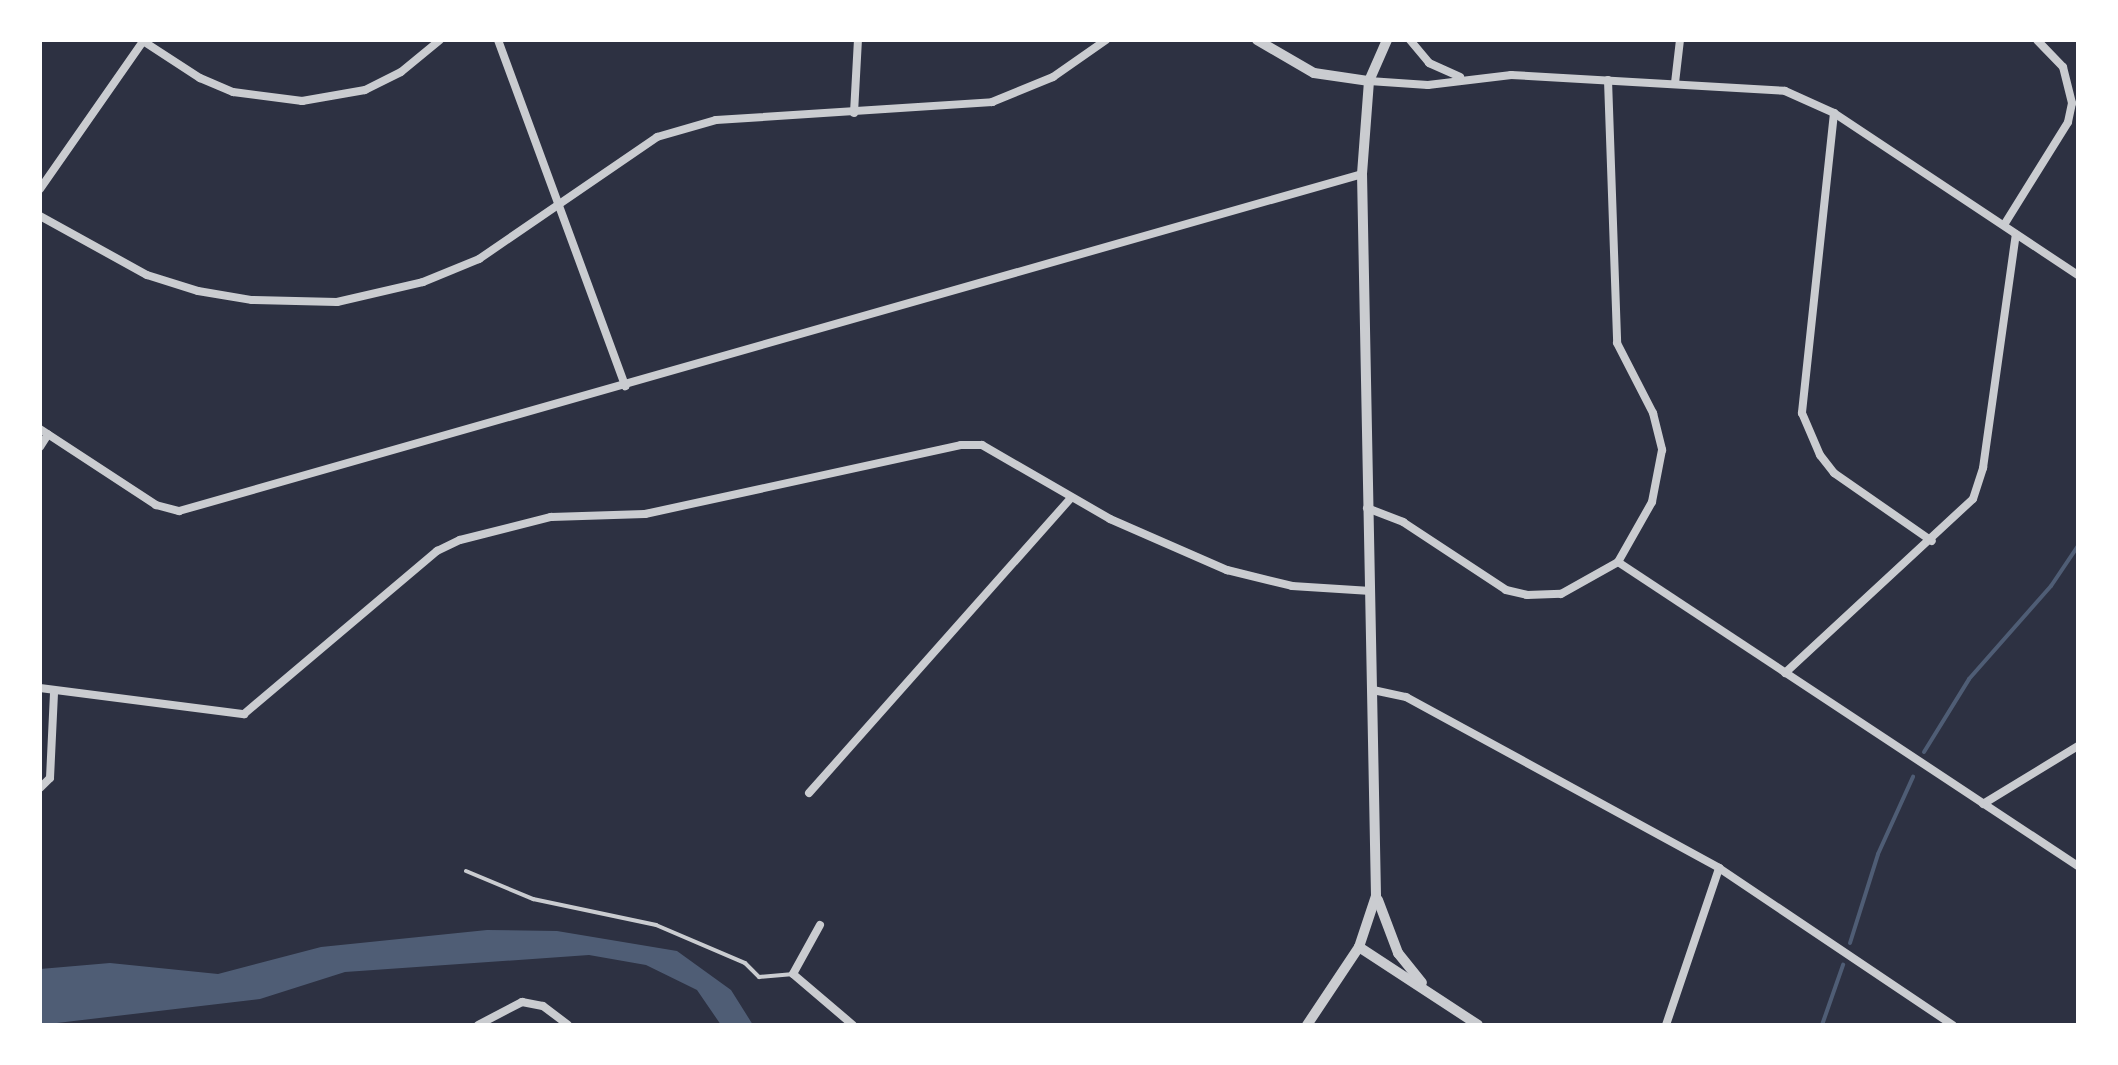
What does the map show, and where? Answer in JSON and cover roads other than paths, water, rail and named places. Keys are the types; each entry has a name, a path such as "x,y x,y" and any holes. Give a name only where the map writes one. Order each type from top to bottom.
{"street":[{"path":"40,189 144,40 200,78 233,92 302,101 365,90 401,72 440,40"},
{"path":"498,40 625,386"},
{"path":"854,113 858,40"},
{"path":"40,216 147,275 198,291 292,303 377,295 452,271 559,205 657,137 716,120 992,102 1067,70 1106,40"},
{"path":"1257,40 1314,73 1369,81 1428,85 1461,77 1765,87 1834,113 2078,275"},
{"path":"1307,1025 1359,947 1376,896 1362,174 1369,81 1387,40"},
{"path":"1410,40 1429,63 1461,77"},
{"path":"1675,83 1680,40"},
{"path":"2004,225 2068,122 2072,103 2063,67 2037,40"},
{"path":"1367,508 1403,522 1506,590 1527,595 1561,594 1618,562 1652,502 1662,450 1653,413 1617,343 1608,80"},
{"path":"1834,113 1802,413 1820,455 1834,473 1932,541"},
{"path":"40,447 44,431 156,505 179,511 1362,174"},
{"path":"1785,673 1932,541 1963,511 1978,487 2016,234"},
{"path":"40,688 244,714 437,551 551,517 645,514 961,445 982,445 1071,498 1169,548 1227,570 1292,586 1371,591"},
{"path":"809,793 1071,498"},
{"path":"1618,562 2078,866"},
{"path":"1373,690 1406,697 1719,868 1953,1025"},
{"path":"40,788 50,778 54,692"},
{"path":"1983,804 2078,746"},
{"path":"1666,1025 1719,868"},
{"path":"1376,896 1398,953 1435,996"},
{"path":"820,925 793,974 853,1025"},
{"path":"1359,947 1478,1025"},
{"path":"478,1025 522,1002 543,1006 568,1025"}],"lane":[{"path":"466,871 533,899 656,925 745,963 759,977 793,974"}],"water":[{"path":"487,930 557,931 677,951 731,990 753,1025 721,1025 697,990 646,965 589,955 345,972 260,999 40,1025 40,969 110,963 218,974 321,947"}],"waterway":[{"path":"1924,752 1969,679 2051,586 2078,546"},
{"path":"1850,943 1878,854 1913,777"},
{"path":"1822,1025 1843,965"}]}
